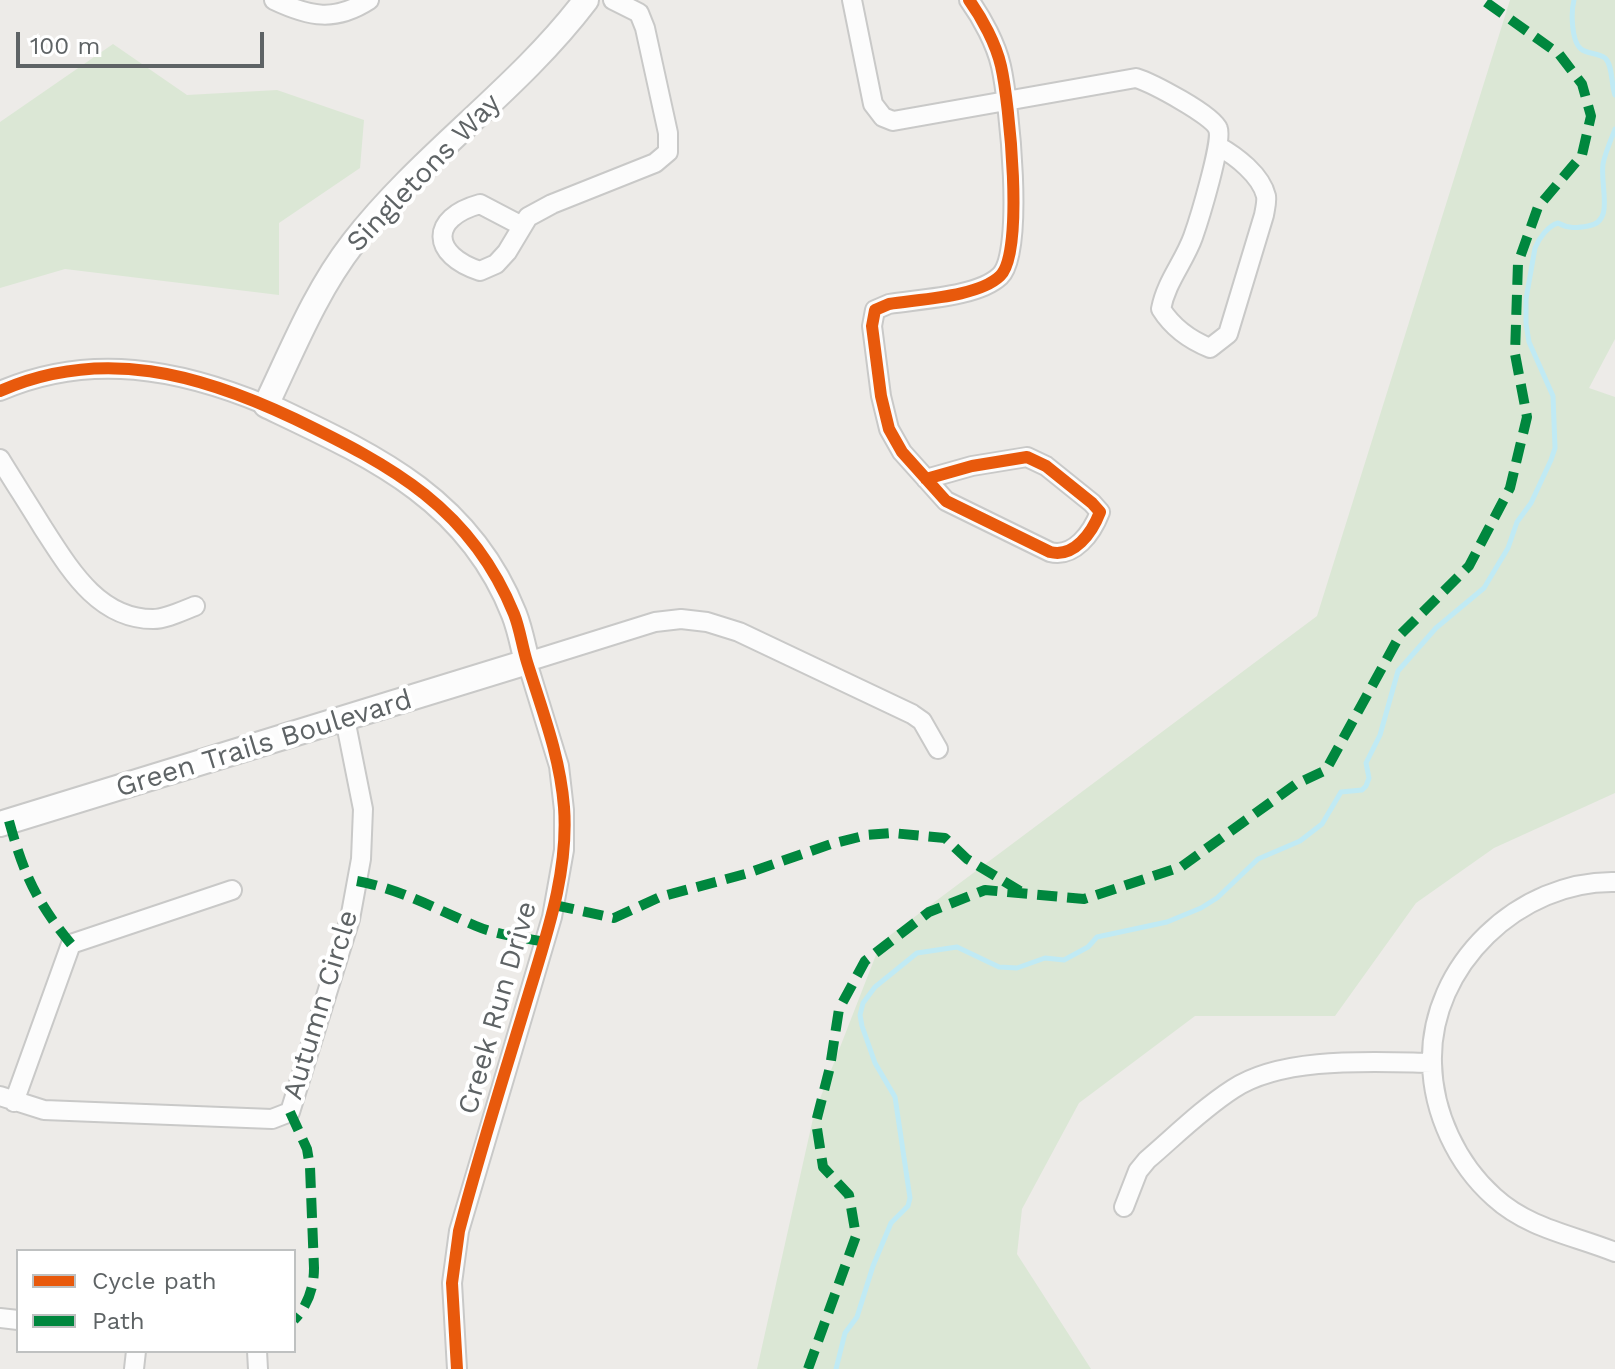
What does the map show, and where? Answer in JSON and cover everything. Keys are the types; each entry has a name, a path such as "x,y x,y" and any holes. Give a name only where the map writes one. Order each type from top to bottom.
{"street":[{"path":"274,0 319,16 350,12 369,0"},
{"name":"Singletons Way","path":"266,405 319,295 353,243 386,205 559,36 586,0"},
{"path":"522,226 528,217 552,204 655,163 668,152 668,133 645,28 639,13 613,0"},
{"path":"852,0 873,104 883,117 893,121 1136,78 1154,84 1211,120 1218,129 1218,146 1193,238 1164,295 1161,309 1168,321 1194,342 1210,348 1228,334 1267,199 1261,185 1247,168 1233,154 1218,146"},
{"path":"926,479 972,466 1027,457 1046,466 1100,512 1097,521 1073,551 1061,555 1050,552 946,501 926,479 902,452 889,429 876,365 872,326 875,310 889,304 985,287 1003,274 1011,258 1014,175 1000,62 969,0"},
{"path":"0,391 41,377 79,370 117,368 193,378 266,405 360,450 396,471 443,509 495,577 514,615 527,662 655,622 681,619 707,622 739,632 912,714 922,721 938,749"},
{"path":"0,459 70,569 91,593 136,618 157,619 195,606"},
{"name":"Green Trails Boulevard","path":"0,824 527,662"},
{"name":"Creek Run Drive","path":"457,1369 452,1283 459,1231 552,917 564,850 559,766 527,662"},
{"name":"Autumn Circle","path":"232,890 71,944 7,1099 44,1110 272,1119 290,1112 350,919 361,859 363,809 345,719"},
{"path":"1615,882 1571,886 1539,898 1507,917 1483,938 1448,990 1438,1020 1432,1063 1440,1109 1451,1139 1475,1178 1495,1198 1540,1227 1615,1252"},
{"path":"1124,1207 1138,1171 1147,1160 1217,1100 1250,1080 1275,1070 1302,1065 1432,1063"}],"green space":[{"path":"1510,0 1615,0 1615,339 1589,388 1615,397 1615,793 1494,848 1416,903 1335,1016 1195,1016 1079,1103 1022,1209 1017,1254 1091,1369 757,1369 814,1114 881,942 1317,616"},
{"path":"113,44 187,95 277,90 364,120 360,168 279,223 279,295 65,269 0,288 0,122"}],"waterway":[{"path":"1574,0 1572,18 1575,40 1581,49 1608,61 1615,95"},
{"path":"836,1369 845,1333 857,1317 891,1223 908,1206 910,1198 895,1097 875,1063 862,1026 860,1015 863,1003 875,987 917,953 957,947 999,967 1017,968 1045,958 1064,960 1088,947 1097,937 1167,922 1201,908 1217,898 1258,859 1300,841 1322,824 1341,792 1362,790 1366,786 1369,778 1366,763 1380,735 1398,671 1436,628 1484,588 1508,548 1517,522 1531,503 1551,460 1555,448 1553,396 1529,342 1526,324 1526,299 1535,248 1544,233 1558,223 1580,227 1596,223 1601,218 1604,211 1603,164 1615,129"}],"marked path":[{"path":"808,1369 856,1236 849,1195 823,1167 816,1122 830,1067 839,1009 865,961 929,912 985,890 1084,899 1181,867 1296,784 1326,770 1400,635 1469,566 1510,488 1527,417 1515,354 1518,263 1538,207 1582,155 1591,116 1582,84 1559,54 1483,0"},
{"path":"9,821 32,887 71,944"},
{"path":"554,905 614,918 660,897 745,874 831,844 867,835 892,833 945,838 967,859 1020,891"},
{"path":"357,881 403,894 484,929 544,942"},
{"path":"290,1112 307,1149 310,1167 314,1268 309,1296 296,1318"}],"cycle path":[{"path":"926,479 972,466 1027,457 1046,466 1100,512 1092,528 1074,548 1059,553 1050,552 946,501 902,452 889,429 881,396 872,326 875,310 889,304 978,289 1000,276 1008,262 1012,238 1013,176 1004,84 992,40 969,0"},
{"path":"0,391 38,377 76,370 113,368 187,378 259,403 364,454 425,494 475,545 496,577 514,614 559,770 565,832 559,882 548,931 459,1231 452,1283 457,1369"}]}
